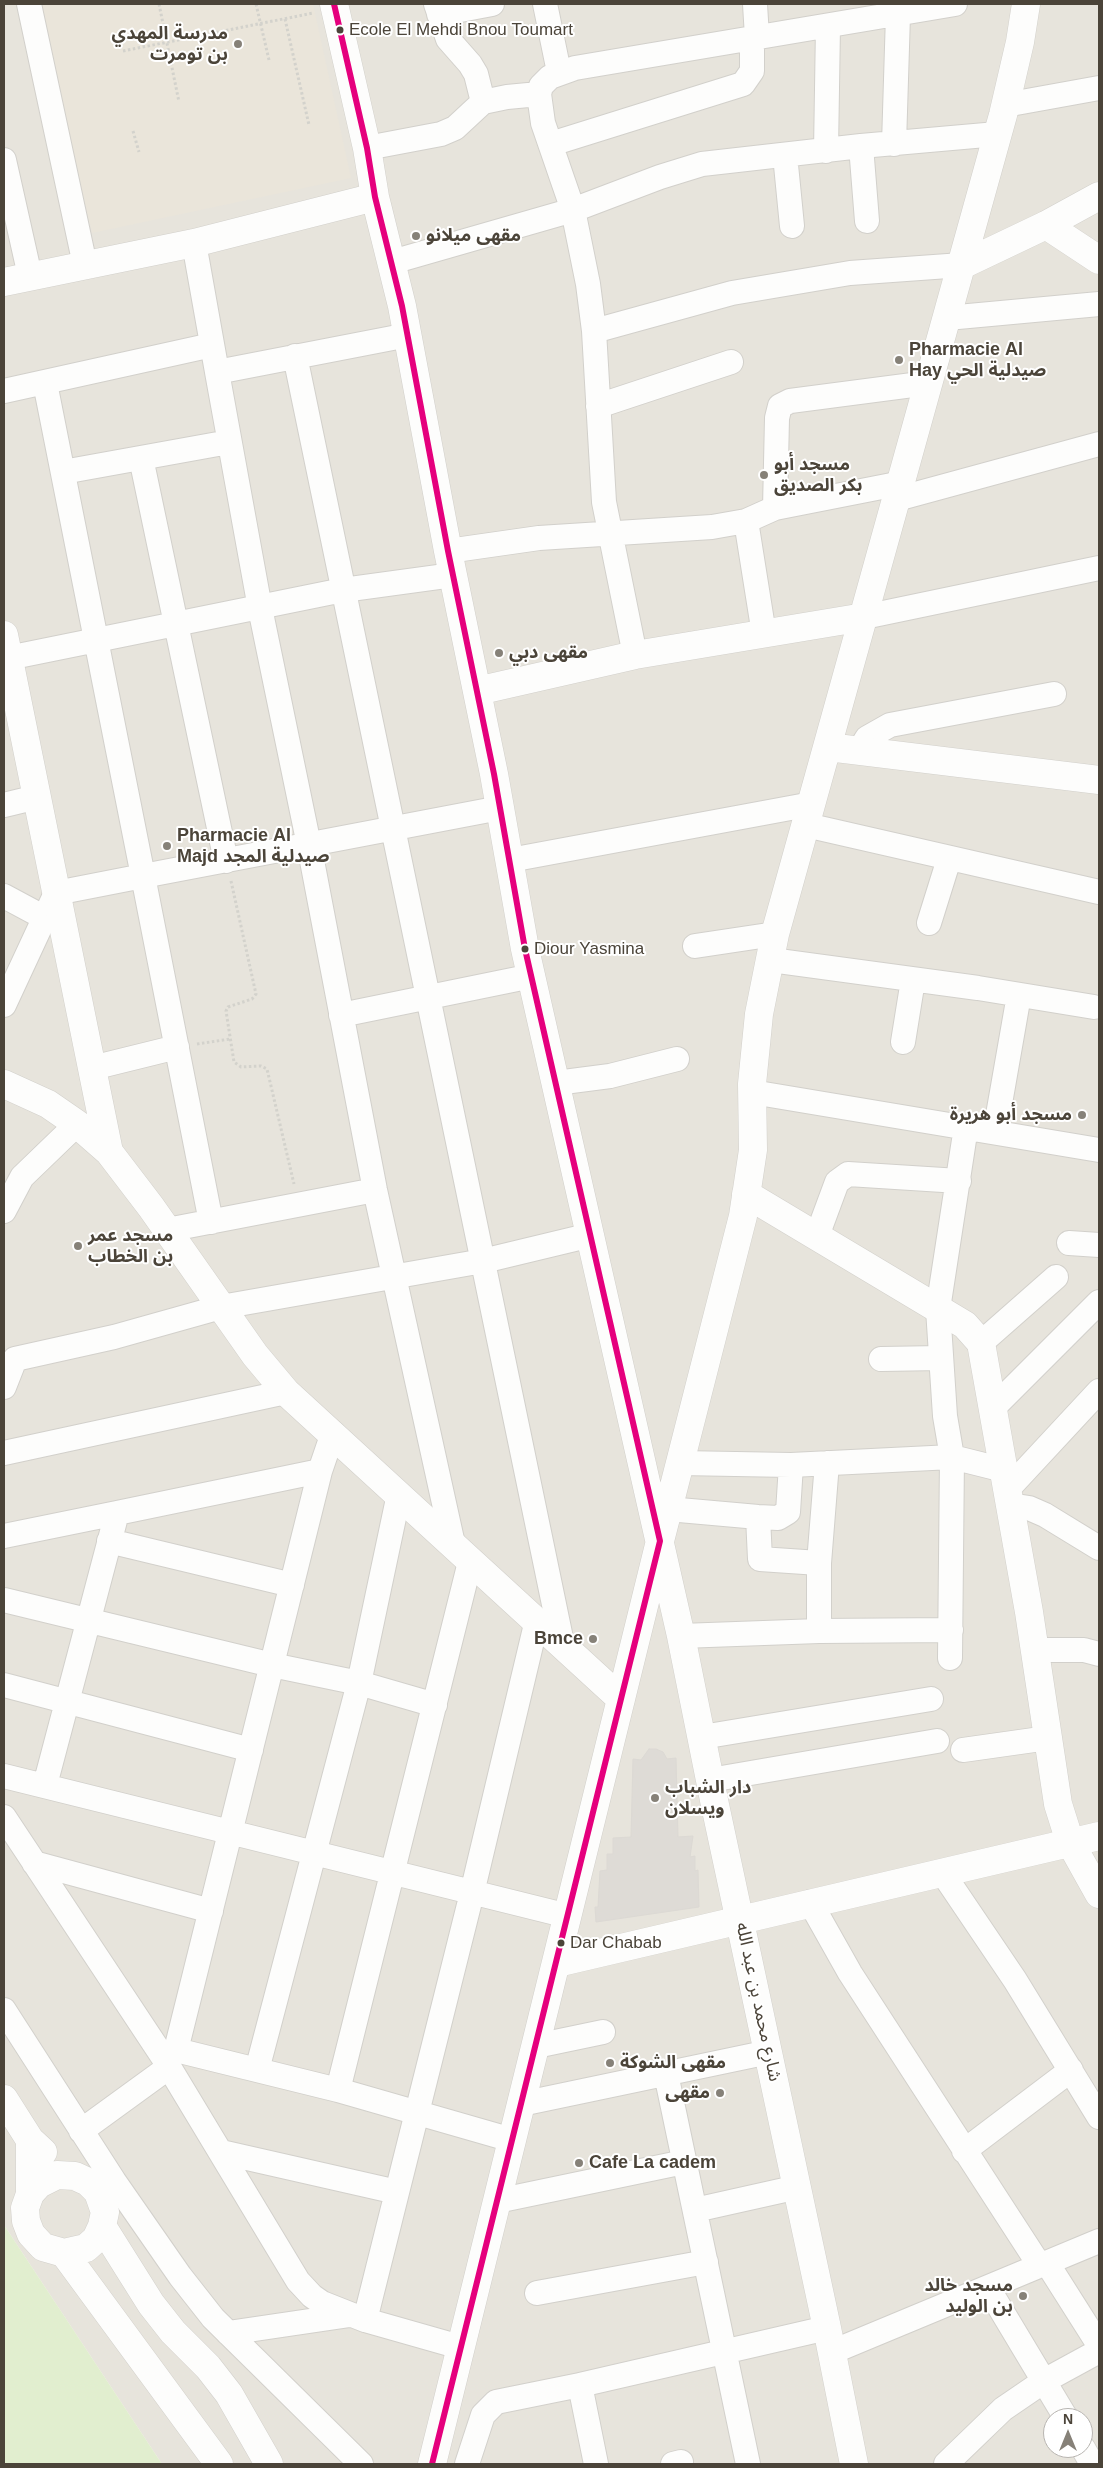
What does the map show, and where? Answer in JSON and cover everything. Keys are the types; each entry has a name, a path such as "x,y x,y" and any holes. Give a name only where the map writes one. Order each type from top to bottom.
{"street":[{"path":"29,4 85,265"},
{"path":"483,102 476,74 470,64 448,40 437,9 492,4"},
{"path":"545,4 559,72"},
{"path":"551,144 743,84 752,72 755,4"},
{"path":"634,655 603,494 594,331 588,284 573,210 543,122 539,94 541,86 550,77 559,72 955,4"},
{"path":"432,2464 660,1540 743,1216 753,1150 752,1092 759,1014 775,934 962,265 1005,105 1020,42 1026,4"},
{"name":"شارع محمد بن عبد الله","path":"335,6 367,148 375,197 408,335 451,563 478,691 525,948 592,1234 681,1636 830,2340 854,2464"},
{"path":"894,144 898,15"},
{"path":"826,151 828,26"},
{"path":"1005,105 1099,88"},
{"path":"367,148 441,134 455,128 483,102 507,97 539,94"},
{"path":"392,262 573,210 660,177 702,164 861,146 997,134"},
{"path":"861,146 867,221"},
{"path":"785,156 792,226"},
{"path":"4,160 17,279 194,243 375,197"},
{"path":"594,331 732,293 850,273 962,265 1046,225 1099,196"},
{"path":"1046,225 1096,255"},
{"path":"194,243 260,608 309,845 375,1190 462,1553 435,1705 338,2090"},
{"path":"947,318 1099,304"},
{"path":"217,372 408,335"},
{"path":"4,391 212,344"},
{"path":"295,356 393,830 430,998 562,1643"},
{"path":"598,406 731,362"},
{"path":"45,383 211,1222"},
{"path":"775,508 776,418 780,406 790,401 928,383"},
{"path":"63,472 229,442"},
{"path":"109,1152 37,797 12,720 6,646 96,640 260,608 343,590 451,563 539,538 610,532 712,528 746,521 775,508 899,491 1099,444"},
{"path":"141,458 226,861"},
{"path":"746,521 764,634"},
{"path":"478,691 634,655 864,617 1099,568"},
{"path":"859,751 867,738 890,725 1054,694"},
{"path":"828,747 1099,779"},
{"path":"4,805 37,797"},
{"path":"56,893 500,808"},
{"path":"510,860 809,815 949,859 1099,892"},
{"path":"929,923 949,859"},
{"path":"6,995 56,893"},
{"path":"4,896 44,918"},
{"path":"695,946 775,934"},
{"path":"771,960 1094,1007"},
{"path":"341,1015 532,976"},
{"path":"903,1042 913,980"},
{"path":"995,1132 1019,995"},
{"path":"92,1068 176,1047"},
{"path":"556,1083 610,1076 677,1059"},
{"path":"4,1084 48,1104 77,1124 109,1152 167,1230 255,1355 286,1392 333,1433 621,1699"},
{"path":"752,1092 1099,1150"},
{"path":"4,1211 22,1177 77,1124"},
{"path":"950,1658 952,1458 945,1416 938,1309 960,1181 966,1127"},
{"path":"817,1236 837,1182 848,1174 960,1181"},
{"path":"167,1230 375,1190"},
{"path":"746,1194 965,1325 981,1343 1035,1650 1058,1804 1070,1842 1099,1894"},
{"path":"4,1387 9,1360 114,1337 221,1307 483,1261 592,1234"},
{"path":"1069,1243 1099,1245"},
{"path":"981,1343 1056,1277"},
{"path":"993,1408 1099,1302"},
{"path":"881,1359 941,1358"},
{"path":"1007,1488 1099,1391"},
{"path":"4,1453 286,1392"},
{"path":"82,2131 169,2058 211,1911 320,1471 333,1433"},
{"path":"680,1463 791,1465 952,1458 1007,1488 1029,1508 1045,1515 1099,1548"},
{"path":"819,1631 819,1563 828,1463"},
{"path":"668,1509 778,1518 788,1512 791,1465"},
{"path":"4,1536 320,1471"},
{"path":"257,2070 359,1683 398,1494"},
{"path":"45,1785 117,1513"},
{"path":"758,1517 760,1559 819,1563"},
{"path":"110,1541 292,1586"},
{"path":"4,1600 89,1619 272,1665 359,1683 435,1705"},
{"path":"358,2317 397,2192 472,1893 537,1620"},
{"path":"681,1636 819,1631 951,1630"},
{"path":"1035,1650 1084,1650 1099,1654"},
{"path":"4,1685 251,1750"},
{"path":"702,1737 931,1699"},
{"path":"963,1750 1048,1738"},
{"path":"710,1780 937,1741"},
{"path":"4,1776 568,1916"},
{"path":"4,1817 169,2058 221,2152 298,2281 317,2300 358,2317 460,2348"},
{"path":"557,1963 740,1921 810,1902 1099,1836"},
{"path":"34,1863 211,1911"},
{"path":"942,1872 1015,1980 1099,2117"},
{"path":"810,1902 850,1973 964,2151 1099,2345"},
{"path":"4,2010 82,2131 180,2276 228,2333 361,2464"},
{"path":"536,2046 602,2032"},
{"path":"521,2104 769,2052"},
{"path":"169,2058 257,2070 338,2090 512,2140"},
{"path":"964,2151 1071,2070"},
{"path":"666,2074 748,2464"},
{"path":"4,2099 30,2140 67,2174 88,2182 98,2192 105,2212 102,2226 96,2239 86,2248 64,2253 43,2247 30,2234 25,2208 30,2194 30,2140"},
{"path":"221,2152 397,2192"},
{"path":"497,2201 684,2162"},
{"path":"30,2194 39,2184 57,2175 67,2174"},
{"path":"695,2210 798,2187"},
{"path":"102,2226 151,2304 229,2394 269,2464"},
{"path":"467,2464 483,2415 496,2402 725,2352 830,2340 988,2288 1099,2241"},
{"path":"64,2253 219,2464"},
{"path":"537,2292 706,2262"},
{"path":"988,2288 1060,2408"},
{"path":"228,2333 358,2317"},
{"path":"946,2464 1003,2409 1044,2381 1099,2351"},
{"path":"580,2385 596,2464"}],"path":[{"path":"159,4 179,102"},
{"path":"256,4 269,60"},
{"path":"123,51 285,19 335,6"},
{"path":"285,19 309,125"},
{"path":"134,131 138,152"},
{"path":"226,861 256,994 252,999 228,1007 226,1018 235,1064 241,1067 261,1066 267,1069 299,1204"},
{"path":"176,1047 230,1039"}],"shaded area":[{"path":"4,4 1099,4 1099,2464 162,2464 4,2225"},
{"path":"38,4 313,4 351,178 92,233"}],"green space":[{"path":"4,2225 162,2464 4,2464"}],"building":[{"name":"دار الشباب ويسلان","path":"649,1749 663,1752 667,1759 676,1758 678,1837 693,1836 690,1857 695,1856 695,1871 698,1870 699,1907 596,1922 595,1907 598,1907 600,1871 607,1870 607,1854 613,1854 613,1838 631,1837 633,1759 641,1760"}],"transit line":[{"path":"334,4 367,148 375,197 402,306 448,551 494,774 525,949 660,1541 432,2464"}],"place":[{"name":"Ecole El Mehdi Bnou Toumart","path":"340,30"},
{"name":"مدرسة المهدي بن تومرت","path":"238,44"},
{"name":"مقهى ميلانو","path":"416,236"},
{"name":"Pharmacie Al Hay صيدلية الحي","path":"899,360"},
{"name":"مسجد أبو بكر الصديق","path":"764,475"},
{"name":"مقهى دبي","path":"499,653"},
{"name":"Pharmacie Al Majd صيدلية المجد","path":"167,846"},
{"name":"Diour Yasmina","path":"525,949"},
{"name":"مسجد أبو هريرة","path":"1082,1115"},
{"name":"مسجد عمر بن الخطاب","path":"78,1246"},
{"name":"Bmce","path":"593,1639"},
{"name":"دار الشباب ويسلان","path":"655,1798"},
{"name":"Dar Chabab","path":"561,1943"},
{"name":"مقهى الشوكة","path":"610,2063"},
{"name":"مقهى","path":"720,2093"},
{"name":"Cafe La cadem","path":"579,2163"},
{"name":"مسجد خالد بن الوليد","path":"1023,2296"}]}
